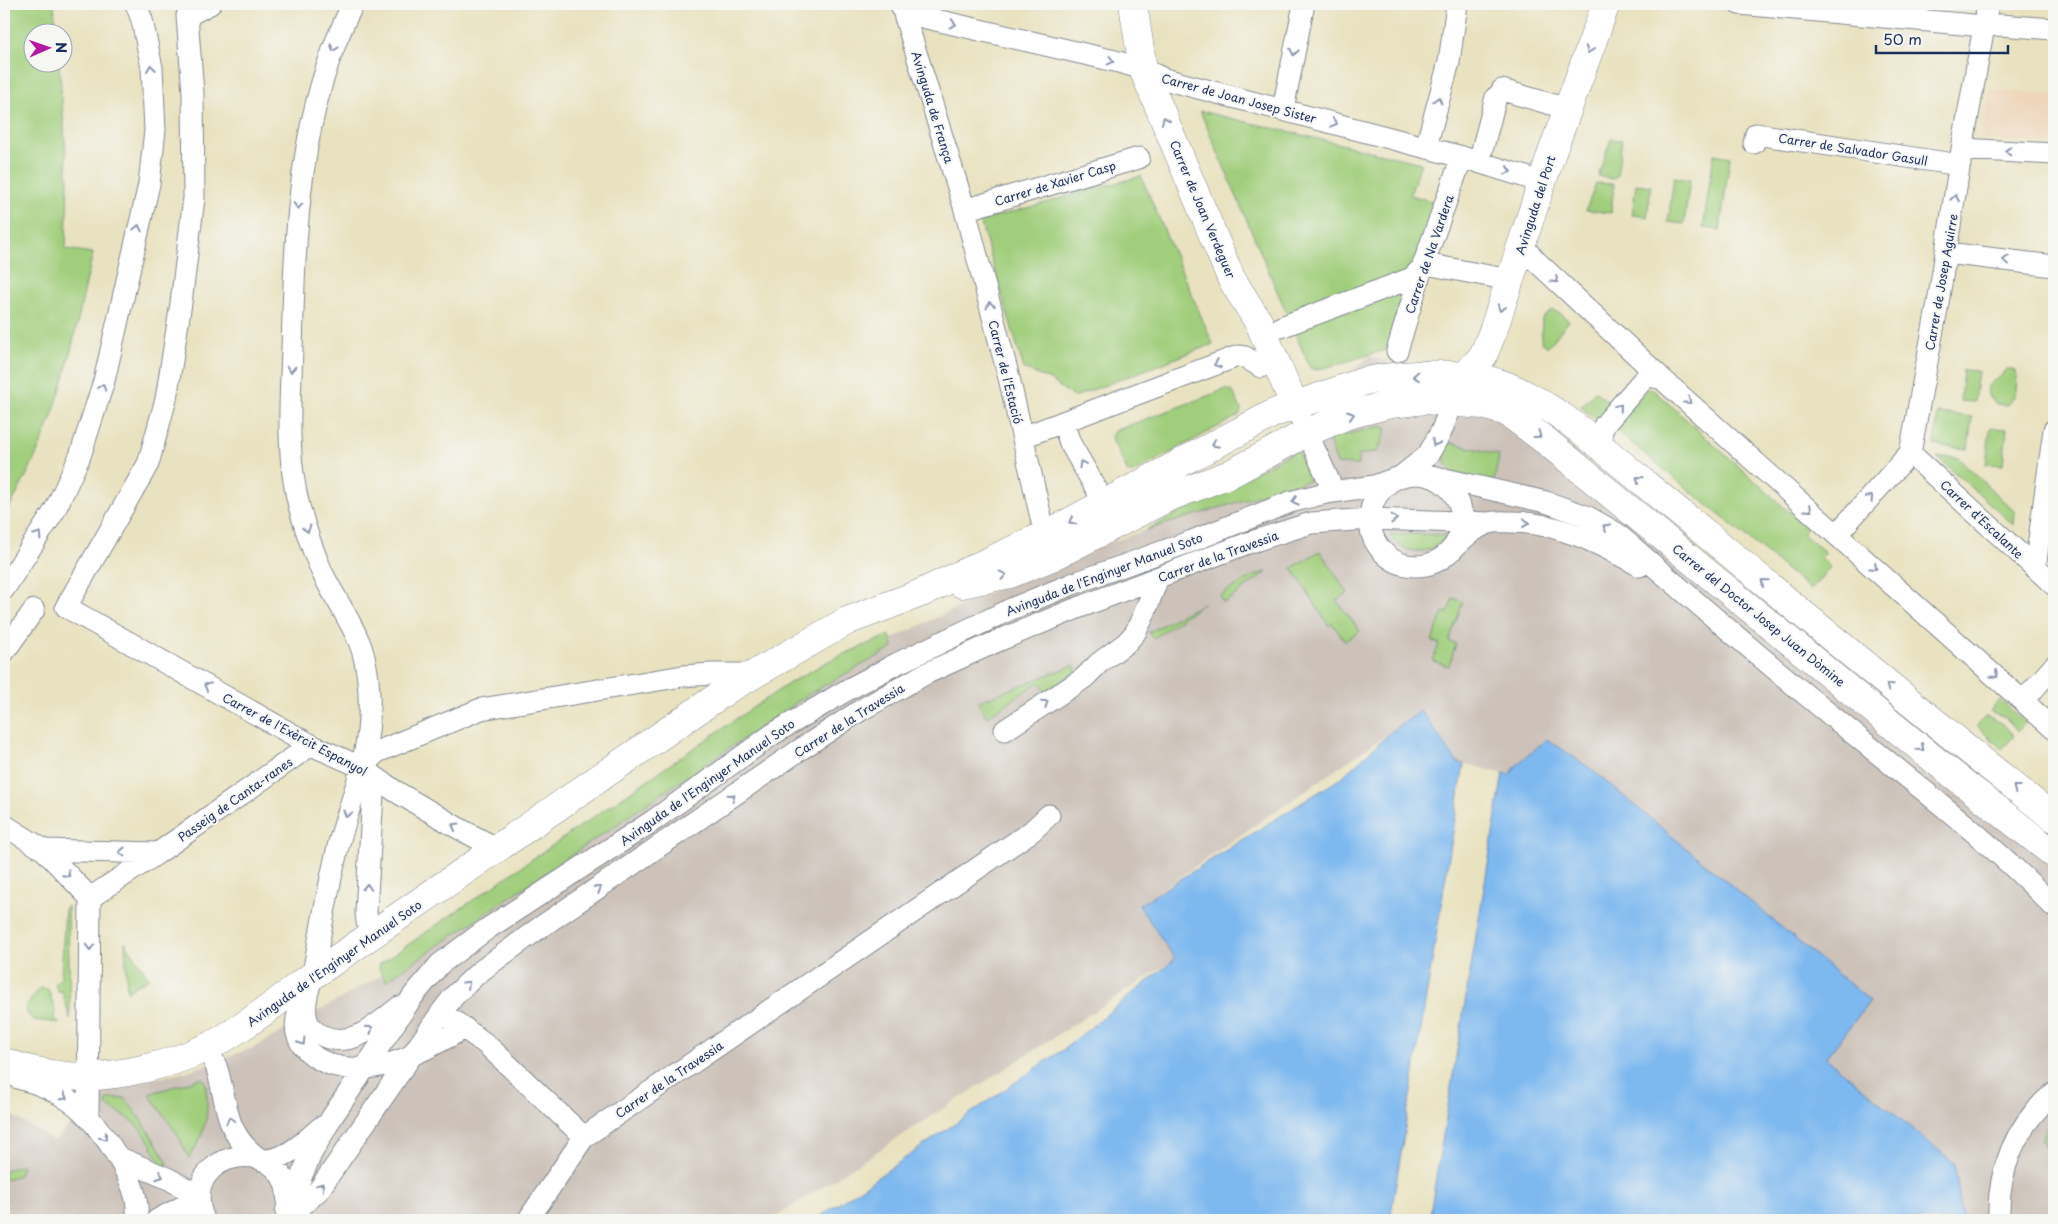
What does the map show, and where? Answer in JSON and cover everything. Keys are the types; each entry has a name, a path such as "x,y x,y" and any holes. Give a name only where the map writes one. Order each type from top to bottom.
{"main road":[{"name":"Carrer de Joan Verdeguer","path":"1133,4 1143,69 1231,278 1259,323 1284,409"},
{"name":"Avinguda del Port","path":"1470,378 1510,280 1542,182 1606,4"},
{"path":"1166,498 1264,436 1269,432 1273,423 1284,409 1270,391 1246,330 1231,278"},
{"name":"Avinguda de l'Enginyer Manuel Soto","path":"4,1062 50,1074 88,1076 154,1067 206,1048 309,987 372,935 730,688 847,622 921,592 1045,534 1284,409 1365,381 1380,378 1428,375 1470,378"},
{"path":"1470,378 1509,387 1548,407 1604,449 1886,683 2054,818"},
{"name":"Avinguda de l'Enginyer Manuel Soto","path":"921,592 1010,574 1054,556 1166,498 1230,474 1306,433 1348,415 1391,404 1425,400 1470,378"},
{"name":"Carrer del Doctor Josep Juan Dòmine","path":"1470,378 1498,408 1507,412 1592,478 1942,766 2054,854"}],"street":[{"path":"4,589 55,510 80,456 104,381 149,184 155,130 152,68 142,20 136,4"},
{"path":"183,10 210,4"},
{"path":"353,4 328,64 303,161 294,262 290,422 292,467 304,521 323,573 360,644 367,669 369,721 366,912 367,922 372,935"},
{"path":"1283,109 1304,4"},
{"path":"1426,148 1449,62 1457,4"},
{"path":"1739,4 1789,6 1984,26 2000,25 2054,29"},
{"name":"Carrer de Josep Aguirre","path":"1910,453 1947,253 1961,157 1988,4"},
{"name":"Carrer de l'Exèrcit Espanyol","path":"183,10 193,93 194,198 181,303 166,399 148,464 66,607 311,745 367,772 442,819 498,848"},
{"name":"Carrer de Joan Josep Sister","path":"903,11 1143,69 1164,79 1283,109 1470,160 1542,182"},
{"name":"Avinguda de França","path":"903,11 968,209"},
{"name":"Carrer de Na Vardera","path":"1397,351 1422,268 1499,93 1568,109"},
{"name":"Carrer de Salvador Gasull","path":"1754,143 1756,134 1961,157"},
{"path":"1961,157 2054,154"},
{"name":"Carrer de Xavier Casp","path":"968,209 1139,158"},
{"name":"Carrer de l'Estació","path":"968,209 1045,534"},
{"path":"1521,245 1543,268 1662,378 2054,729"},
{"path":"1947,253 2054,266"},
{"path":"1281,327 1412,278 1422,268 1431,265 1510,280"},
{"path":"1023,437 1238,356 1245,357 1261,367"},
{"path":"1604,449 1601,433 1605,424 1648,376 1662,378"},
{"path":"1380,549 1372,535 1370,519 1373,503 1381,489 1428,455 1470,378"},
{"path":"1284,409 1306,433 1334,492"},
{"path":"1063,422 1070,443 1105,504"},
{"path":"2035,568 2054,430"},
{"path":"1837,534 1910,453"},
{"name":"Carrer d'Escalante","path":"1910,453 2054,585"},
{"path":"1398,477 1415,473 1427,475 1546,502 1586,516 1616,533 2022,874 2054,907"},
{"path":"1427,475 1442,481 1453,491 1460,505 1463,521 1460,536 1452,550"},
{"name":"Avinguda de l'Enginyer Manuel Soto","path":"285,1218 311,1154 332,1117 413,996 440,964 487,929 654,820 773,734 847,690 1011,609 1290,502 1334,492 1374,486 1398,477"},
{"path":"1311,523 1370,519 1490,523 1522,522 1544,526 1572,533 1604,546 1648,570 1724,625"},
{"name":"Avinguda de l'Enginyer Manuel Soto","path":"1216,530 1277,521 1311,523 1349,529 1370,540 1390,558 1402,565 1416,567 1429,565 1442,559 1452,550"},
{"name":"Carrer de la Travessia","path":"285,1218 318,1191 441,1013 454,996 478,973 535,931 801,749 861,710 925,674 1000,640 1248,543 1311,523"},
{"path":"1452,550 1476,528 1490,523"},
{"path":"1005,730 1084,678 1099,663 1126,643 1135,634 1158,578"},
{"path":"4,652 34,610"},
{"path":"2023,701 2054,666"},
{"path":"413,996 366,1032 355,1038 341,1040 326,1038 315,1033 307,1019 309,987 337,852 367,772 377,752 481,709 544,697 683,676 755,674"},
{"name":"Passeig de Canta-ranes","path":"90,898 158,853 311,745"},
{"name":"Carrer de la Travessia","path":"528,1220 584,1136 1032,831 1048,815"},
{"path":"4,825 44,850 90,898 88,1117"},
{"path":"44,850 158,853"},
{"path":"309,987 295,1018 298,1037 311,1056 343,1068 387,1065 410,1057 465,1028"},
{"path":"441,1013 486,1044 584,1136"},
{"path":"206,1048 216,1066 232,1129 244,1147 278,1172 284,1181 287,1191 285,1218"},
{"path":"4,1072 40,1084 74,1103 88,1117 135,1180 149,1220"},
{"path":"1999,1220 2000,1191 2005,1167 2015,1139 2028,1119 2054,1093"},
{"name":"Avinguda de l'Enginyer Manuel Soto","path":"199,1197 204,1179 214,1167 227,1158 242,1156 270,1160 290,1152 332,1117"},
{"path":"120,1158 169,1179 199,1197"},
{"path":"120,1158 135,1196 137,1207 136,1220"},
{"path":"157,1220 199,1197"},
{"path":"199,1197 200,1210 204,1220"}],"shaded area":[{"path":"1990,90 2054,94 2054,143 1982,139"},
{"path":"1370,356 1523,407 2054,863 2054,1220 1963,1220 1961,1206 1826,1057 1870,1001 1591,769 1547,739 1520,762 1509,775 1457,762 1421,711 1139,905 1175,959 771,1220 4,1220 4,1110 54,1141 105,1089 183,1073 255,1047 389,971 839,664 1047,565 1171,521"},
{"path":"2054,480 2054,547 2046,547"}],"green space":[{"path":"4,4 54,4 55,22 22,22 22,72 60,72 68,179 66,249 93,253 70,354 53,413 31,466 4,517"},
{"path":"1200,111 1421,163 1410,195 1439,203 1396,347 1317,370 1310,368"},
{"path":"1611,139 1622,140 1617,176 1614,179 1598,176"},
{"path":"1714,154 1730,157 1720,230 1703,228"},
{"path":"1141,176 1213,344 1074,397 1050,380 1024,369 980,221"},
{"path":"1674,177 1690,180 1684,224 1668,222"},
{"path":"1596,183 1614,184 1611,213 1586,210"},
{"path":"1636,184 1651,186 1647,217 1632,215"},
{"path":"1552,310 1561,314 1569,321 1548,347 1541,342 1542,318"},
{"path":"2006,369 2013,369 2017,375 2016,392 2013,399 2006,405 1997,404 1989,398 1988,389 1990,383 2001,376"},
{"path":"1963,370 1978,371 1974,402 1960,401"},
{"path":"1650,387 1807,528 1803,534 1826,553 1821,558 1830,567 1811,590 1611,426"},
{"path":"1226,389 1233,392 1241,409 1238,416 1133,473 1128,473 1111,437 1114,431"},
{"path":"1595,391 1612,405 1597,421 1581,407"},
{"path":"1938,413 1972,417 1968,449 1934,445"},
{"path":"1382,426 1387,429 1378,451 1358,456 1358,465 1337,464 1329,441 1334,437"},
{"path":"1990,428 2007,429 2003,465 1986,464"},
{"path":"1445,441 1499,455 1494,482 1453,473 1444,458"},
{"path":"1297,450 1310,480 1146,530"},
{"path":"1937,457 1957,457 2015,512 2014,525"},
{"path":"1390,535 1446,535 1434,547 1418,551 1403,547"},
{"path":"1320,551 1348,593 1337,601 1360,631 1345,641 1332,623 1329,626 1292,568"},
{"path":"1267,572 1224,603 1219,596 1255,575"},
{"path":"1453,598 1463,602 1449,641 1456,644 1449,666 1433,661 1439,643 1432,641 1443,612 1448,613"},
{"path":"1204,603 1153,639 1149,632"},
{"path":"890,635 893,648 809,694 386,981 379,969 380,964 736,719 791,682 834,658"},
{"path":"1074,665 1076,672 1045,691 1039,682 987,717 977,702"},
{"path":"2000,700 2026,723 2017,732 2006,718 1990,711"},
{"path":"1986,716 2002,723 2014,736 2002,749 1977,726"},
{"path":"68,906 70,1019 62,991 58,992 55,984 61,977 65,909"},
{"path":"125,942 149,978 127,991"},
{"path":"40,988 48,989 55,1009 54,1019 60,1023 33,1020 27,1013 26,1006"},
{"path":"202,1078 205,1080 206,1121 200,1139 189,1158 177,1134 149,1094"},
{"path":"125,1098 143,1122 168,1163 163,1166 160,1165 140,1128 127,1117 106,1106 107,1099"},
{"path":"2054,1118 2054,1165 2042,1140 2048,1123"},
{"path":"22,1165 19,1175 4,1180 4,1171"}],"water":[{"path":"1421,711 1457,762 1464,764 1390,1220 815,1220 1064,1049 1175,959 1139,905 1341,778 1391,732"},
{"path":"1547,739 1591,769 1870,1001 1826,1058 1954,1163 1963,1220 1429,1220 1503,773 1509,775 1520,762"}]}
